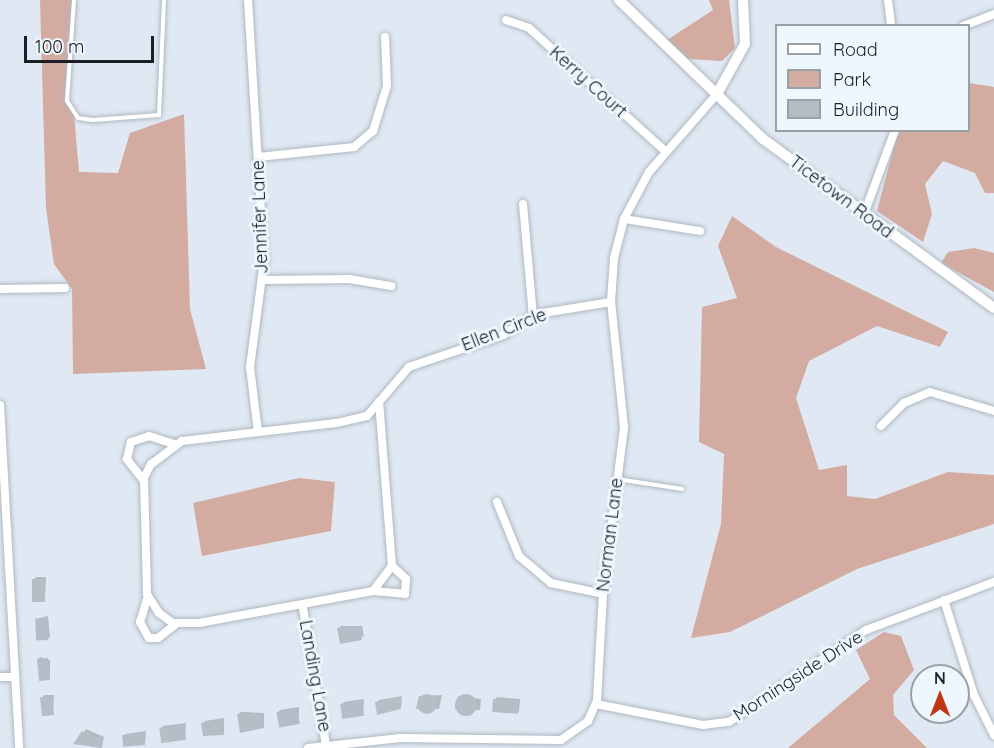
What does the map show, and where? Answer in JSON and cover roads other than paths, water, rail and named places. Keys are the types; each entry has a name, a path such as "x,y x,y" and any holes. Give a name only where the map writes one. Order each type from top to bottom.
{"street":[{"name":"Jennifer Lane","path":"248,0 258,157 262,280 250,367 258,432"},
{"name":"Ticetown Road","path":"619,0 763,139 994,308"},
{"path":"717,94 746,44 743,0"},
{"path":"888,0 891,24"},
{"path":"968,24 994,14"},
{"name":"Kerry Court","path":"506,20 529,28 665,151"},
{"path":"258,157 354,147 373,131 387,86 384,37"},
{"name":"Norman Lane","path":"596,704 603,594 624,427 612,302 624,219 665,151 717,94"},
{"path":"864,214 895,132"},
{"path":"523,204 533,316"},
{"path":"624,219 700,231"},
{"path":"262,280 349,279 391,286"},
{"path":"0,289 65,288"},
{"name":"Ellen Circle","path":"176,445 151,464 144,481 127,459 131,442 149,436 176,445 367,416 409,367 503,334 533,316 612,302"},
{"path":"881,426 904,403 930,392 994,411"},
{"path":"373,591 392,566 379,402"},
{"path":"0,405 4,538 19,748"},
{"path":"144,481 148,596 140,622 149,638 158,638 177,623 303,608 373,591 405,594 406,579 392,566"},
{"path":"497,502 519,556 551,582 603,594"},
{"name":"Morningside Drive","path":"596,704 703,725 729,722 866,630 994,582"},
{"path":"148,596 159,613 177,623"},
{"path":"944,600 974,695 994,734"},
{"name":"Landing Lane","path":"303,608 326,745"},
{"path":"0,677 15,677"},
{"path":"308,748 399,738 549,745 575,734 596,704"}],"lane":[{"path":"74,0 67,102 78,118 93,120 159,115 164,0"},
{"path":"616,478 682,489"}]}
